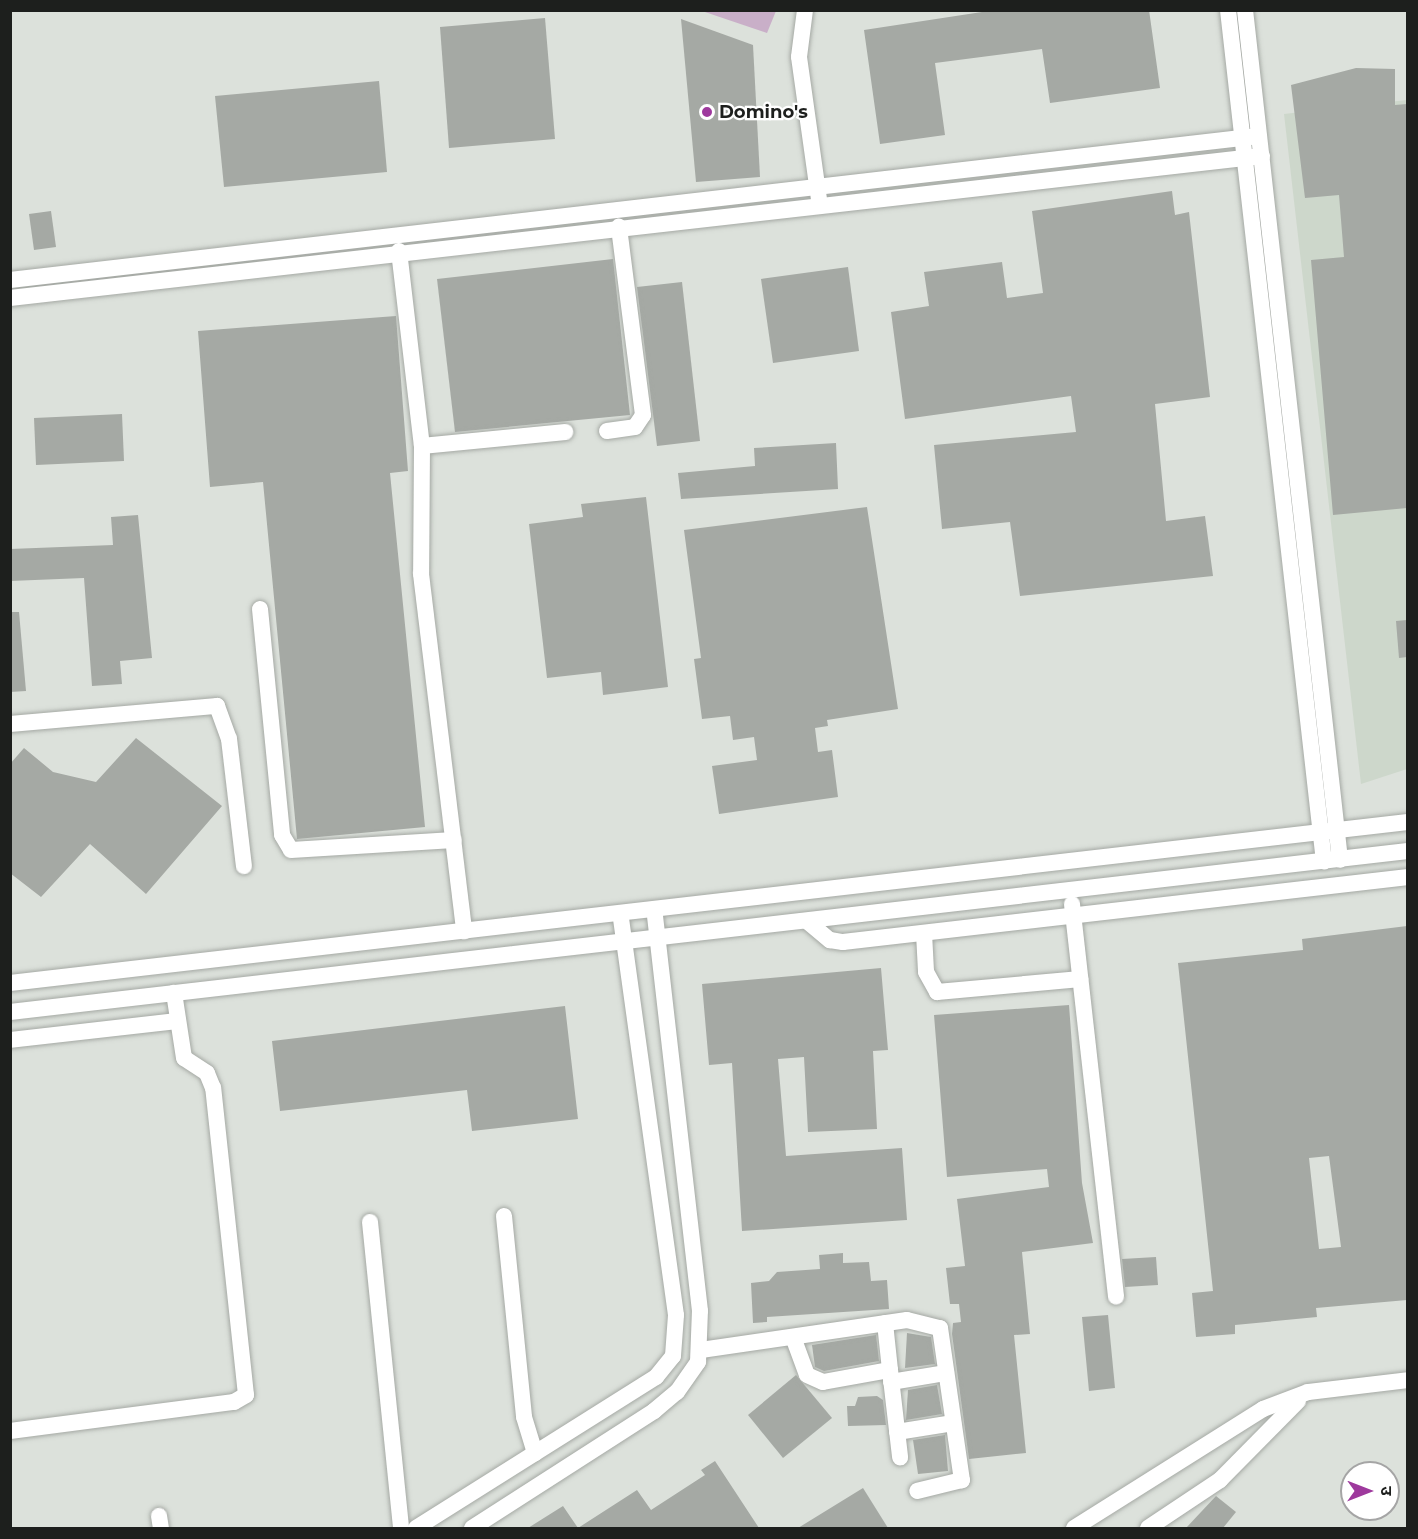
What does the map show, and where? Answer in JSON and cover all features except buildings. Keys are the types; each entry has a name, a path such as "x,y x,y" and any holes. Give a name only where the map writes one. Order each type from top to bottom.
{"street":[{"path":"805,10 799,57 818,197"},
{"path":"1228,10 1251,137 1262,156 1336,832 1332,861"},
{"path":"1245,10 1251,137 1244,158 1318,834 1332,861"},
{"path":"10,298 619,227 1251,137"},
{"path":"10,280 818,197 1262,156"},
{"path":"607,431 635,427 643,415 619,227"},
{"path":"399,251 422,446 418,539 464,931"},
{"path":"422,446 565,432"},
{"path":"260,609 282,835 291,850 454,840"},
{"path":"10,724 217,706 229,739 244,866"},
{"path":"10,983 1336,832 1407,822"},
{"path":"10,1012 1407,851"},
{"path":"807,921 830,940 843,942 1407,877"},
{"path":"1071,891 1116,1297"},
{"path":"472,1528 654,1411 677,1392 700,1356 655,939 654,910"},
{"path":"416,1528 656,1377 673,1356 676,1315 620,914"},
{"path":"924,933 926,972 937,992 1080,979"},
{"path":"10,1431 234,1402 246,1395 213,1088 207,1072 184,1058 174,993"},
{"path":"10,1040 178,1022"},
{"path":"504,1216 524,1417 535,1453"},
{"path":"370,1222 401,1528"},
{"path":"673,1356 700,1356 794,1336 885,1323 923,1320 940,1328 962,1480 917,1491"},
{"path":"885,1323 900,1457"},
{"path":"794,1336 807,1375 823,1382 946,1373"},
{"path":"1074,1528 1263,1409 1308,1392 1407,1380"},
{"path":"1148,1528 1220,1480 1260,1434 1308,1392"},
{"path":"897,1432 953,1423"}],"shaded area":[{"path":"702,11 776,11 767,33"},
{"path":"1407,100 1407,769 1361,784 1284,114"}],"place":[{"name":"Domino's","path":"707,112"}]}
